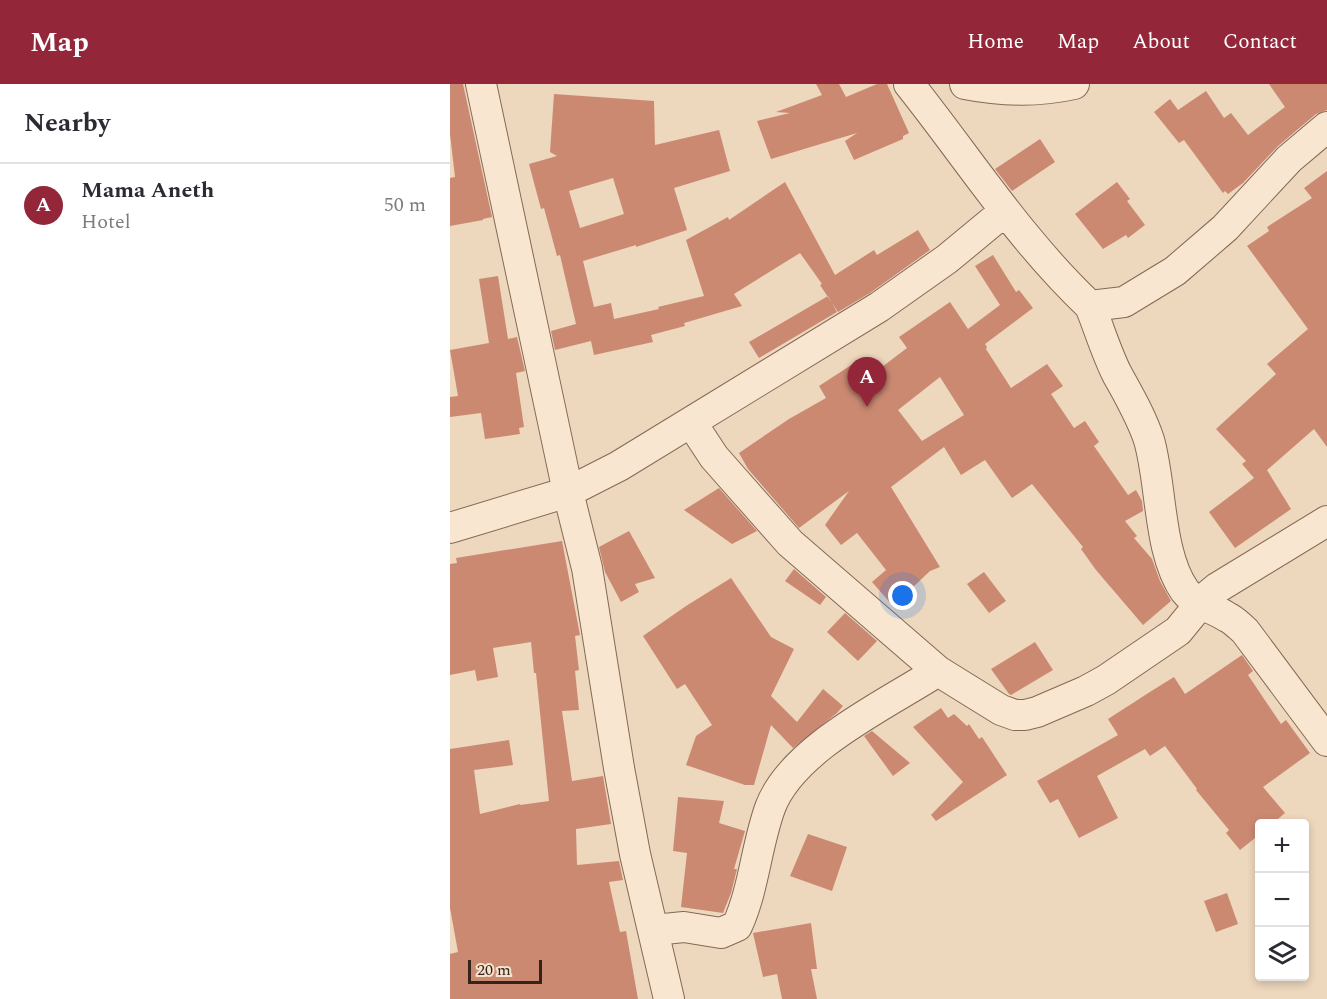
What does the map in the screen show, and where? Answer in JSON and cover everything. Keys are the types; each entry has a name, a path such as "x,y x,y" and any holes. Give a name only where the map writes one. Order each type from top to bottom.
{"street":[{"path":"481,84 568,492 587,568 609,711 635,855 669,999"},
{"path":"909,84 1005,211 1090,306 1110,359 1133,399 1148,439 1155,464 1166,535 1179,582 1199,605 1228,617 1245,631 1327,741"},
{"path":"965,84 994,89 1032,89 1074,84"},
{"path":"1090,306 1124,302 1175,271 1225,228 1289,159 1327,127"},
{"path":"450,528 568,492 619,466 879,308 946,259 1005,211"},
{"path":"691,422 714,457 790,543 938,671 1001,710 1015,715 1025,715 1077,695 1107,680 1179,631 1210,593 1327,521"},
{"path":"654,930 684,927 721,933 737,926 744,912 761,837 771,805 783,784 820,747 871,711 938,671"}],"building":[{"path":"450,84 463,84 492,217 450,226 450,178 455,177 450,134"},
{"path":"816,84 839,84 846,97 877,84 887,84 909,133 903,136 903,139 854,160 845,141 857,133 771,159 757,121 790,113 776,112 822,95"},
{"path":"1269,84 1327,84 1327,110 1316,114 1278,146 1243,183 1228,194 1225,191 1223,193 1184,140 1179,143 1154,112 1170,99 1178,110 1206,91 1224,118 1231,113 1248,135 1285,107"},
{"path":"554,94 654,101 655,145 719,130 730,171 674,188 687,230 583,261 594,307 611,303 614,319 704,296 686,240 728,217 729,220 785,182 835,275 874,250 877,255 918,230 930,250 870,293 838,312 800,253 734,294 742,306 651,335 653,342 594,355 591,341 555,350 551,331 576,324 560,255 557,256 529,164 557,156 550,152","holes":["613,178 624,214 580,228 569,191"]},
{"path":"1040,139 1055,162 1012,191 995,169"},
{"path":"1327,171 1327,447 1314,429 1267,470 1291,509 1235,548 1209,512 1254,478 1242,464 1246,461 1216,429 1276,374 1267,364 1308,329 1247,246 1269,231 1267,227 1312,198 1304,188"},
{"path":"1117,182 1130,199 1127,201 1145,225 1128,238 1126,235 1103,249 1075,214"},
{"path":"993,255 1016,292 1019,290 1033,308 985,344 1011,388 1047,364 1063,386 1051,394 1074,428 1085,421 1099,442 1094,446 1128,495 1136,490 1142,501 1143,511 1125,521 1137,536 1134,538 1152,559 1171,601 1143,625 1096,570 1081,549 1083,547 1032,484 1012,498 985,460 961,475 944,447 891,487 940,567 930,571 893,606 872,582 886,570 857,533 841,545 825,525 849,491 799,528 748,469 739,453 789,419 826,398 819,386 859,360 870,376 907,348 899,337 950,302 968,329 1000,305 975,266","holes":["940,377 964,415 922,441 898,410"]},
{"path":"498,276 508,339 517,337 525,371 516,373 524,427 519,428 520,434 485,439 481,413 450,417 450,397 458,396 450,350 489,343 479,279"},
{"path":"828,296 837,312 759,358 749,342"},
{"path":"719,488 757,531 732,544 684,510"},
{"path":"629,531 655,578 635,584 639,592 621,602 605,572 599,547"},
{"path":"562,541 580,635 575,636 579,670 575,671 579,710 562,711 572,781 603,776 611,824 576,829 577,865 619,861 623,880 609,882 620,932 626,931 638,999 450,999 450,954 458,952 450,908 450,749 509,740 513,765 474,770 480,814 520,804 549,801 531,642 493,648 498,677 477,681 475,670 450,675 450,564 457,563 456,558"},
{"path":"794,569 826,597 820,605 785,581"},
{"path":"984,572 1006,601 989,613 967,584"},
{"path":"731,578 771,637 794,649 771,696 797,722 823,689 843,706 793,748 771,725 754,785 745,785 686,765 696,736 712,725 685,684 677,689 643,636"},
{"path":"845,613 877,641 858,661 827,632"},
{"path":"1035,642 1053,670 1011,695 991,669"},
{"path":"1242,655 1253,671 1248,675 1281,724 1286,720 1310,753 1263,787 1285,813 1278,819 1255,819 1255,838 1240,850 1226,833 1229,830 1196,790 1165,746 1150,756 1145,749 1097,776 1118,818 1079,838 1058,799 1050,803 1037,781 1118,735 1108,719 1174,677 1185,694"},
{"path":"941,708 948,718 954,714 967,726 969,724 979,739 982,737 1007,775 936,821 931,815 963,782 913,727"},
{"path":"872,731 910,763 893,776 864,736"},
{"path":"678,797 724,801 719,823 745,831 734,869 737,869 731,893 723,913 681,907 687,853 673,851"},
{"path":"808,834 847,847 832,891 790,876"},
{"path":"1227,893 1238,924 1216,932 1204,901"},
{"path":"811,923 817,969 811,969 817,999 782,999 777,974 763,977 753,933"}],"place":[{"name":"Mama Aneth","path":"867,407"}]}
